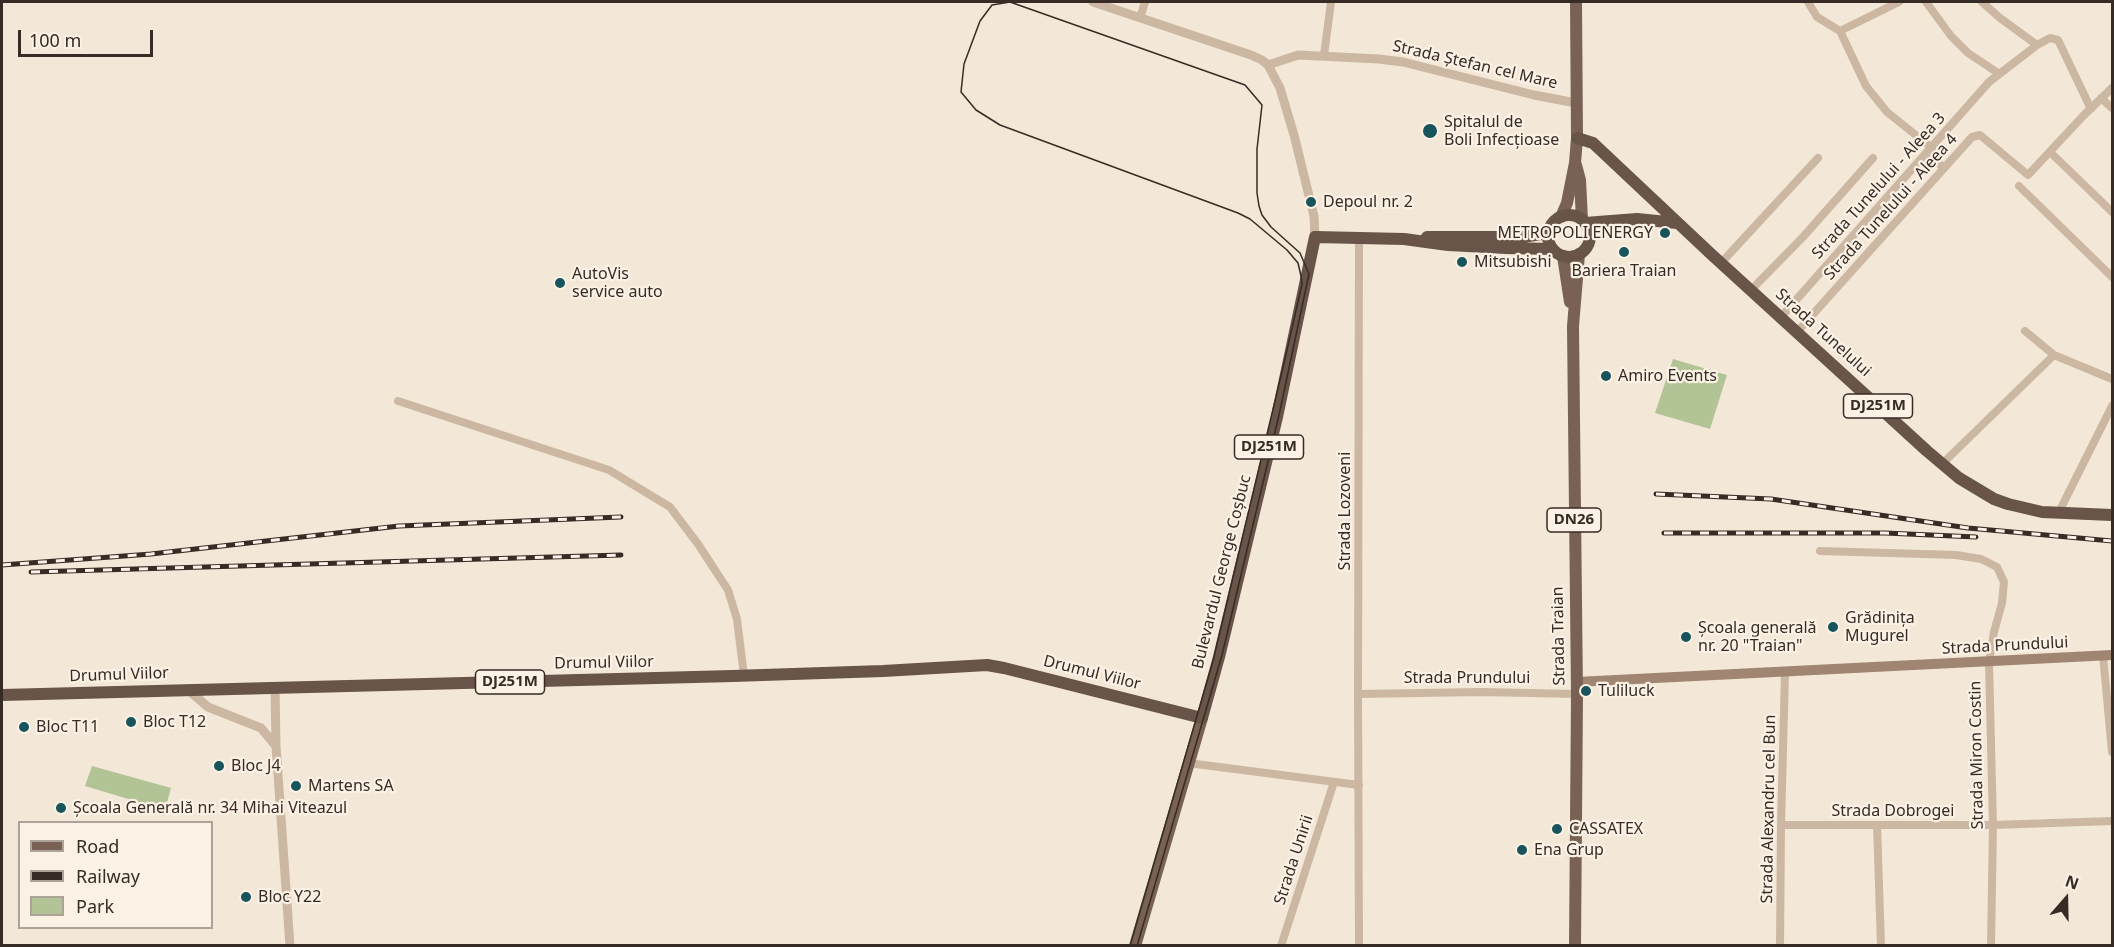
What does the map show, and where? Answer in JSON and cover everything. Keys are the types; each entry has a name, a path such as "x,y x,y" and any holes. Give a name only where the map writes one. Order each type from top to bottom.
{"highway":[{"name":"DJ251M","path":"1577,138 1593,143 1678,224"},
{"path":"1404,239 1441,236 1522,237 1548,233 1553,223 1561,217 1575,216 1583,221 1589,230 1590,238"},
{"path":"1583,221 1651,219 1678,224"},
{"path":"1590,238 1608,222"},
{"name":"Strada Tunelului","path":"1678,224 1959,478 1994,499 2026,509 2112,514"},
{"name":"DN26","path":"1548,233 1558,252"},
{"path":"1315,237 1404,239 1448,245 1579,254"},
{"name":"Bulevardul George Coșbuc","path":"1202,718 1219,657 1276,417 1315,237"},
{"name":"DN26","path":"1579,254 1587,247 1590,238"},
{"name":"Drumul Viilor","path":"2,695 744,676 987,665 1202,718"}],"main road":[{"path":"1561,217 1567,203 1575,163 1577,138 1576,2"},
{"path":"1575,163 1580,180 1583,221"},
{"name":"Strada Traian","path":"1558,252 1573,326"},
{"name":"Strada Traian","path":"1575,945 1577,688 1573,326 1579,254"},
{"name":"Strada Prundului","path":"1577,688 1785,673 2108,655"},
{"name":"Bulevardul George Coșbuc","path":"1135,945 1202,718"}],"street":[{"path":"1093,2 1251,55 1268,65"},
{"path":"1140,18 1145,2"},
{"path":"1324,55 1331,2"},
{"path":"1809,2 1817,17 1840,31 1866,86 1887,112 1930,151 1944,168"},
{"path":"1840,31 1899,2"},
{"path":"1926,2 1941,25 1959,45 1998,74"},
{"path":"1982,2 2037,45 2050,38 2058,40 2091,109"},
{"name":"Strada Tunelului - Aleea 3","path":"1781,317 1998,74 2037,45"},
{"name":"Strada Ștefan cel Mare","path":"1268,65 1289,57 1324,55 1379,58 1576,103"},
{"name":"Bulevardul George Coșbuc","path":"1268,65 1280,88 1294,135 1314,216 1315,237"},
{"name":"Strada Tunelului - Aleea 4","path":"1797,332 1976,134 2028,175 2112,88"},
{"path":"2101,99 2112,108"},
{"path":"2050,152 2112,212"},
{"path":"1722,263 1818,158"},
{"path":"1751,290 1803,237 1873,158"},
{"path":"2019,186 2112,277"},
{"name":"Strada Lozoveni","path":"1359,237 1359,945"},
{"path":"2025,332 2054,355 2112,379"},
{"path":"1942,464 2054,355"},
{"path":"398,401 609,470 670,507 728,590 737,620 744,676"},
{"path":"2059,512 2112,406"},
{"name":"Strada Miron Costin","path":"1820,551 1956,555 1981,559 1997,567 2004,582 1989,662 1993,825 1991,945"},
{"path":"2108,655 2112,752"},
{"name":"Strada Alexandru cel Bun","path":"1780,945 1785,673"},
{"path":"275,688 276,746 290,945"},
{"name":"Strada Prundului","path":"1358,694 1577,688"},
{"path":"187,689 208,707 261,728 276,746"},
{"path":"1188,764 1359,785"},
{"name":"Strada Unirii","path":"1281,945 1334,782"},
{"name":"Strada Dobrogei","path":"1781,825 1993,825 2112,821"},
{"path":"1877,825 1881,945"}],"green space":[{"path":"1673,359 1727,375 1710,429 1655,413"},
{"path":"92,766 171,788 165,810 85,786"}],"tram line":[{"path":"1130,946 1213,661 1284,363 1302,284 1301,276 1298,263 1287,250 1250,219 1000,125 976,110 961,92 964,64 980,21 992,5 1010,2 1245,85 1262,105 1257,149 1257,193 1262,215 1271,227 1300,253 1309,274 1279,415 1222,655 1137,946"}],"railway":[{"path":"1656,494 1771,499 1968,528 2112,541"},
{"path":"2,565 151,554 399,526 621,517"},
{"path":"1664,533 1885,533 1976,537"},
{"path":"31,572 621,555"}],"place":[{"name":"Spitalul de Boli Infecțioase","path":"1430,131"},
{"name":"Depoul nr. 2","path":"1311,202"},
{"name":"METROPOLI ENERGY","path":"1665,233"},
{"name":"Bariera Traian","path":"1624,252"},
{"name":"Mitsubishi","path":"1462,262"},
{"name":"AutoVis service auto","path":"560,283"},
{"name":"Amiro Events","path":"1606,376"},
{"name":"Grădinița Mugurel","path":"1833,627"},
{"name":"Școala generală nr. 20 \"Traian\"","path":"1686,637"},
{"name":"Tuliluck","path":"1586,691"},
{"name":"Bloc T12","path":"131,722"},
{"name":"Bloc T11","path":"24,727"},
{"name":"Bloc J4","path":"219,766"},
{"name":"Martens SA","path":"296,786"},
{"name":"Școala Generală nr. 34 Mihai Viteazul","path":"61,808"},
{"name":"CASSATEX","path":"1557,829"},
{"name":"Ena Grup","path":"1522,850"},
{"name":"Bloc Y22","path":"246,897"}]}
